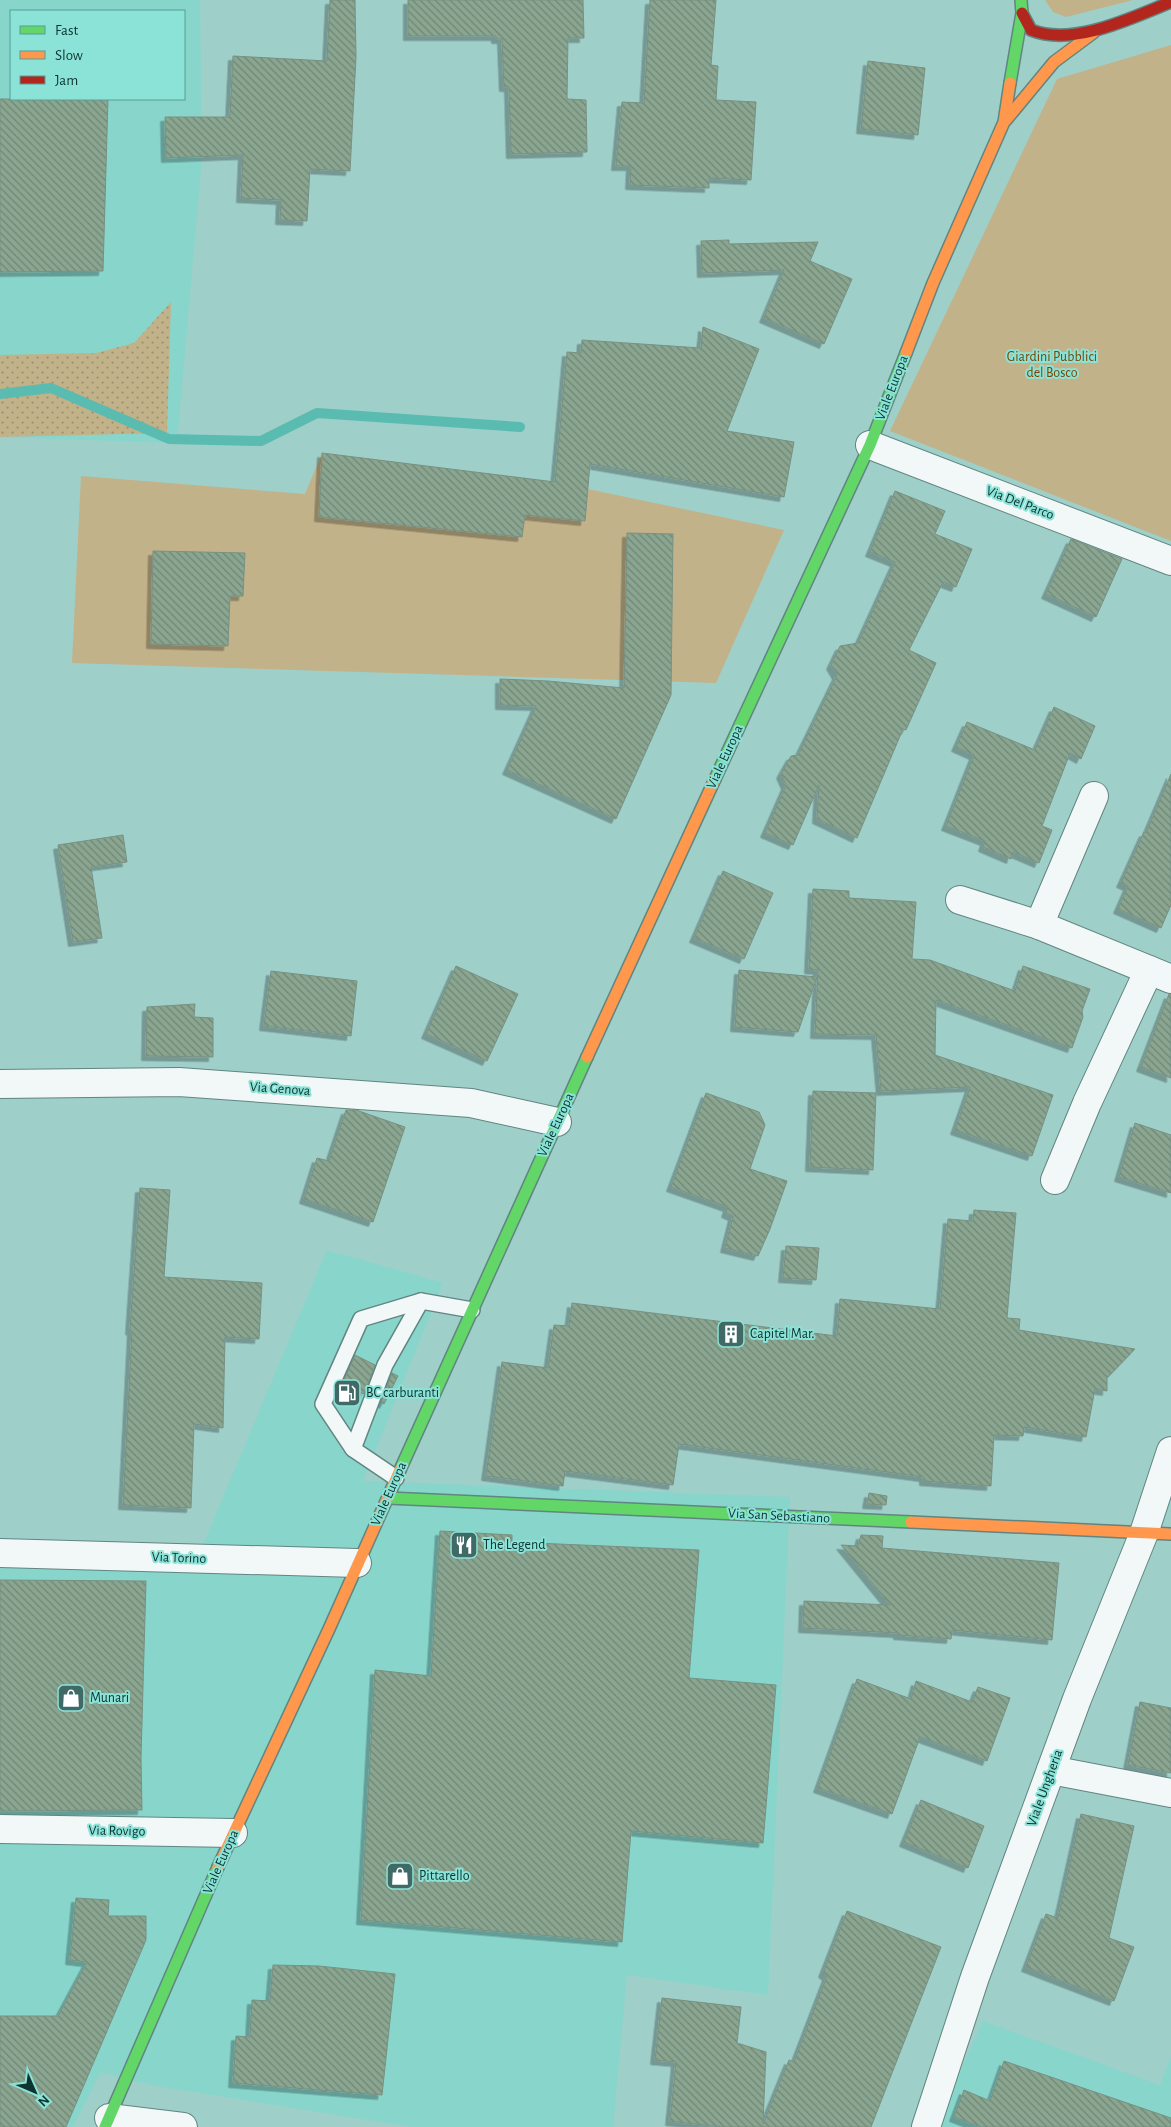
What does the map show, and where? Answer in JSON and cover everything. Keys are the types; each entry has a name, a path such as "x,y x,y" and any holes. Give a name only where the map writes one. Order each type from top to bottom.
{"street":[{"name":"Viale Europa","path":"107,2123 233,1833 322,1644 557,1122 870,445 933,283 1004,122 1022,13 1021,0"},
{"path":"1022,13 1030,29 1044,36 1079,33 1171,2"},
{"name":"Viale Europa","path":"1004,122 1054,62 1102,26"},
{"name":"Via Del Parco","path":"870,445 1171,560"},
{"path":"1039,925 1094,796"},
{"path":"960,900 1039,925 1160,974 1087,1104 1054,1180"},
{"name":"Via Genova","path":"0,1084 161,1080 471,1103 557,1122"},
{"name":"Viale Ungheria","path":"926,2127 975,1977 1077,1699 1144,1533 1171,1451"},
{"name":"Via San Sebastiano","path":"388,1498 1171,1534"},
{"name":"Via Torino","path":"0,1553 357,1563"},
{"path":"1051,1770 1171,1793"},
{"name":"Via Rovigo","path":"0,1829 233,1833"},
{"path":"107,2123 183,2127"}],"lane":[{"path":"396,1478 353,1449 323,1404 361,1319 421,1300 472,1310"},
{"path":"353,1449 385,1365 421,1300"}],"shaded area":[{"path":"0,0 200,0 202,157 177,443 0,437"},
{"path":"327,1250 443,1283 363,1481 790,1497 768,1995 627,1975 613,2127 412,2127 150,2085 101,2072 73,2127 0,2127 0,1559 202,1547"},
{"path":"983,2021 1160,2085 1171,2056 1171,2127 935,2127"}],"green space":[{"path":"1045,0 1133,0 1066,17 1053,12"},
{"name":"Giardini Pubblici del Bosco","path":"1171,45 1171,541 890,431 1057,79"},
{"path":"171,302 167,433 0,437 0,355 96,353 134,343"},
{"path":"322,453 554,482 784,530 716,683 72,663 81,476 305,494"}],"building":[{"path":"330,0 355,0 356,57 350,171 310,169 307,221 280,220 281,200 241,198 243,155 166,158 165,117 230,117 233,56 327,61"},
{"path":"408,0 583,0 584,38 568,38 567,99 586,100 587,152 511,154 509,87 504,87 502,39 496,39 496,36 408,36"},
{"path":"650,0 716,0 711,65 718,66 716,100 756,102 751,180 709,178 709,188 630,185 631,166 616,166 622,102 644,103"},
{"path":"868,61 925,68 918,135 861,129"},
{"path":"0,99 108,100 103,271 0,272"},
{"path":"729,240 729,244 818,242 810,261 852,279 824,344 764,318 784,270 702,273 701,241"},
{"path":"703,327 759,349 727,431 794,442 784,497 590,464 585,521 525,515 522,537 319,517 322,453 555,482 567,352 581,353 582,340 701,348"},
{"path":"895,491 945,511 935,534 972,549 956,587 943,582 909,650 936,663 906,730 903,729 857,838 817,819 819,785 793,845 765,833 786,785 781,774 791,756 798,755 837,675 831,665 840,646 858,643 895,562 870,552"},
{"path":"627,533 673,534 671,695 616,819 507,770 536,706 500,705 500,679 624,688"},
{"path":"1071,539 1122,559 1096,617 1046,594"},
{"path":"153,551 245,553 243,596 230,596 228,646 151,644"},
{"path":"1054,707 1095,726 1081,759 1070,753 1042,826 1052,830 1039,863 1013,852 1011,859 983,847 985,841 946,826 974,755 956,747 967,722 1035,750"},
{"path":"1171,774 1171,905 1161,928 1118,909 1128,886 1121,883 1144,832 1146,833"},
{"path":"123,835 127,862 91,867 102,938 73,942 58,845"},
{"path":"723,871 773,893 744,959 694,938"},
{"path":"813,889 849,891 849,898 916,902 912,959 930,960 1015,991 1023,966 1090,989 1072,1048 936,1000 935,1055 1053,1095 1032,1156 955,1130 970,1087 881,1091 876,1035 815,1034 818,970 809,969"},
{"path":"456,966 518,994 487,1061 426,1034"},
{"path":"739,970 817,977 798,1032 735,1027"},
{"path":"271,971 357,981 351,1036 264,1026"},
{"path":"1169,994 1171,995 1171,1078 1141,1067"},
{"path":"195,1004 194,1017 213,1018 213,1057 146,1056 147,1007"},
{"path":"813,1091 876,1093 873,1170 810,1167"},
{"path":"706,1093 759,1112 765,1125 750,1169 787,1181 758,1256 725,1248 733,1216 726,1213 728,1207 671,1187"},
{"path":"346,1110 356,1110 405,1127 373,1222 304,1199 317,1158 329,1161"},
{"path":"1135,1123 1171,1135 1171,1193 1119,1177"},
{"path":"140,1188 170,1190 164,1277 262,1283 259,1339 225,1337 223,1428 194,1424 191,1508 123,1505 132,1331 130,1330"},
{"path":"974,1210 1016,1213 1007,1318 1020,1319 1019,1330 1135,1349 1107,1378 1107,1391 1095,1389 1086,1437 1024,1427 1023,1436 994,1435 991,1486 924,1481 924,1477 679,1444 673,1485 565,1471 563,1486 486,1476 502,1362 548,1368 554,1325 569,1326 572,1303 837,1336 840,1299 940,1309 948,1219 973,1221"},
{"path":"786,1246 819,1248 816,1280 783,1278"},
{"path":"355,1355 375,1365 364,1394 342,1384"},
{"path":"392,1373 398,1376 384,1404 381,1402"},
{"path":"869,1493 887,1496 886,1505 867,1504"},
{"path":"440,1531 512,1535 512,1542 699,1550 689,1678 776,1685 763,1843 631,1831 622,1942 361,1920 375,1670 431,1676"},
{"path":"861,1535 883,1536 882,1548 1059,1563 1052,1640 952,1630 951,1639 898,1635 898,1633 803,1628 804,1601 890,1605 841,1545 858,1546"},
{"name":"Munari","path":"0,1580 146,1581 141,1758 142,1810 0,1811"},
{"path":"857,1679 911,1699 916,1681 972,1702 978,1687 1010,1698 987,1761 920,1737 892,1814 818,1788"},
{"path":"1140,1702 1171,1708 1171,1773 1128,1765"},
{"path":"921,1800 984,1826 968,1868 904,1842"},
{"path":"1081,1814 1134,1826 1109,1938 1134,1947 1114,2001 1026,1967 1046,1914 1058,1918"},
{"path":"76,1898 109,1900 108,1916 146,1916 146,1940 66,2127 0,2127 0,2016 58,2016 87,1962 70,1960"},
{"path":"847,1911 941,1947 871,2127 722,2127 670,2121 676,2062 655,2060 662,1998 741,2007 737,2043 766,2052 763,2124 789,2060 794,2062 827,1976 823,1973"},
{"path":"273,1965 319,1966 395,1974 382,2095 233,2083 236,2036 250,2037 252,2000 270,2001"},
{"path":"1004,2061 1171,2118 1171,2127 981,2127 954,2117 964,2090 990,2101"}],"waterway":[{"path":"0,394 51,388 169,439 261,441 317,413 520,427"}],"traffic: fast":[{"path":"1010,83 1022,13 1021,0"},
{"path":"715,779 870,445 906,353"},
{"path":"400,1470 587,1057"},
{"path":"388,1498 911,1522"},
{"path":"105,2127 218,1867"}],"traffic: slow":[{"path":"1006,120 1054,62 1093,33"},
{"path":"906,353 933,283 1004,122 1010,83"},
{"path":"587,1057 715,779"},
{"path":"218,1867 329,1629 400,1470"},
{"path":"911,1522 1171,1534"}],"traffic: jam":[{"path":"1022,13 1031,30 1047,34 1065,35 1102,28 1171,2"}],"place":[{"name":"Capitel Mar.","path":"731,1334"},
{"name":"BC carburanti","path":"347,1393"},
{"name":"The Legend","path":"464,1545"},
{"name":"Munari","path":"71,1698"},
{"name":"Pittarello","path":"400,1876"}]}
